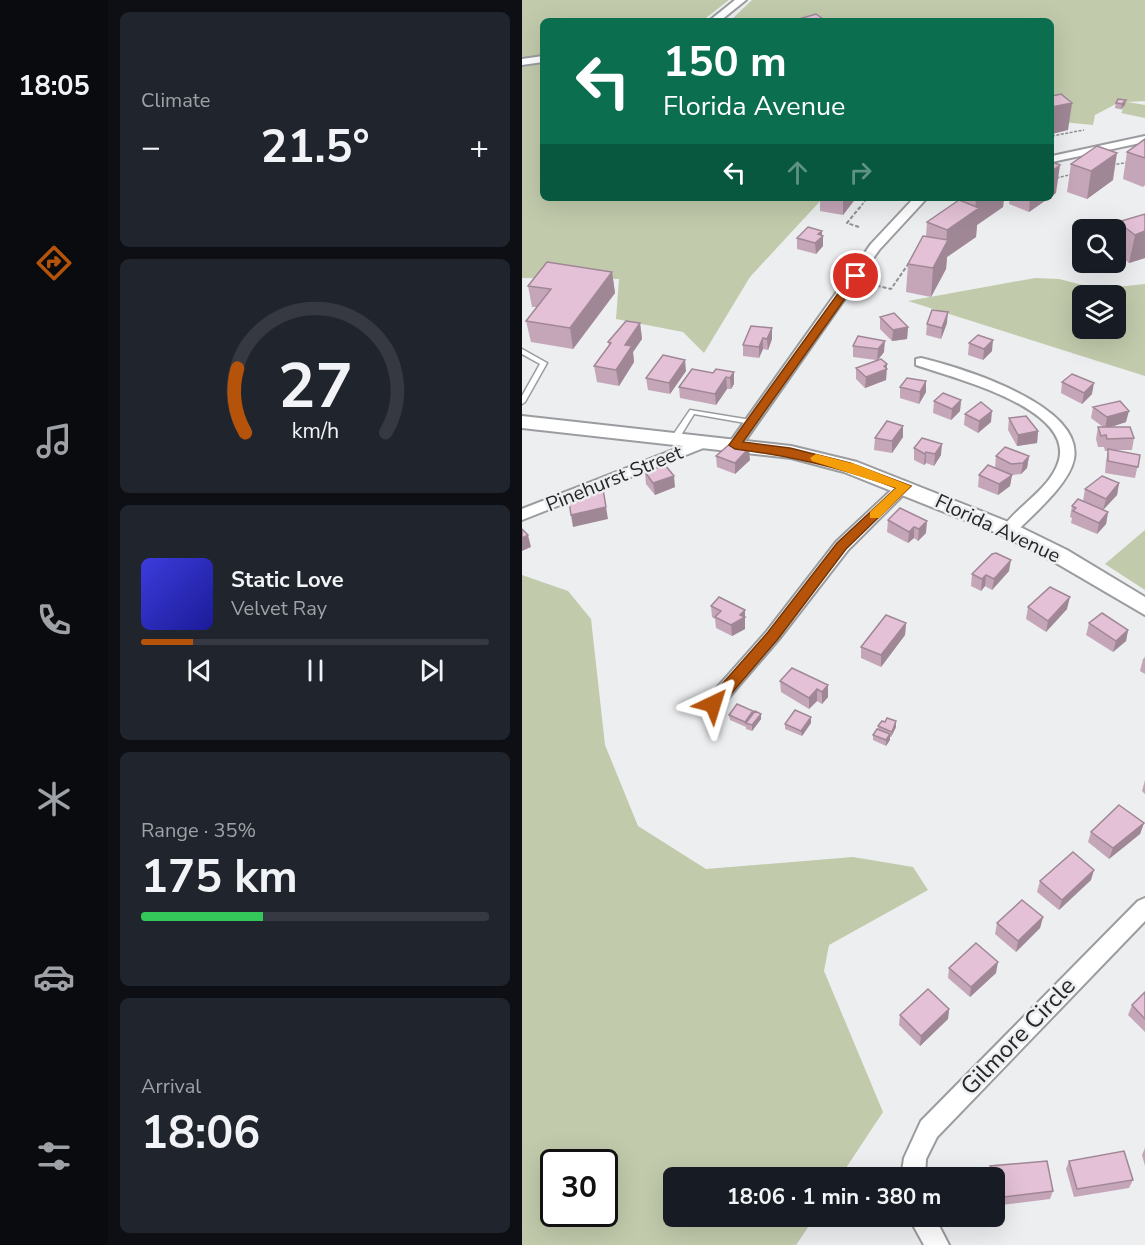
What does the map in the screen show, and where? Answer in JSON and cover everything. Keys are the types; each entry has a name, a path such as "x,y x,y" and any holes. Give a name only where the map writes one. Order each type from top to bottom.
{"main road":[{"name":"Florida Avenue","path":"522,422 790,452 850,467 904,486 1009,530 1059,555 1145,607"}],"street":[{"path":"718,18 741,0"},
{"path":"522,62 540,59"},
{"path":"1054,159 1145,139"},
{"path":"735,445 875,248 906,211 918,201"},
{"path":"921,362 1032,405 1049,415 1064,434 1068,450 1064,467 1009,530"},
{"name":"Pinehurst Street","path":"522,515 706,442"},
{"path":"713,704 773,635 842,546 904,486"},
{"name":"Gilmore Circle","path":"914,1167 915,1158 929,1129 1145,907"},
{"path":"926,1227 937,1245"}],"lane":[{"path":"522,351 544,363 522,402"},
{"path":"675,438 692,412 751,422"}],"path":[{"path":"1054,136 1084,130"},
{"path":"1110,166 1133,161"},
{"path":"1054,179 1075,174"},
{"path":"859,227 847,223 865,201"},
{"path":"865,283 891,289 909,262"}],"green space":[{"path":"522,0 729,0 706,18 540,18 540,56 522,59"},
{"path":"752,0 1145,0 1145,101 1127,102 1145,105 1145,118 1121,113 1123,110 1115,108 1116,104 1095,115 1093,125 1054,121 1054,18 733,18"},
{"path":"540,64 540,201 820,201 750,277 704,353 683,332 616,319 619,279 522,278 522,67"},
{"path":"1035,278 1059,279 1082,285 1072,285 1072,339 1126,339 1126,286 1145,284 1145,376 908,301"},
{"path":"1145,530 1145,590 1105,564"},
{"path":"522,575 568,591 591,619 605,745 638,826 706,869 853,857 913,867 928,890 829,945 824,971 883,1112 847,1167 663,1167 663,1227 808,1227 796,1245 522,1245"}],"building":[{"path":"816,14 822,18 802,18"},
{"path":"1061,94 1072,103 1054,107 1054,96"},
{"path":"1118,99 1126,100 1122,104 1116,103"},
{"path":"1145,139 1145,158 1127,152"},
{"path":"1097,146 1117,153 1091,171 1071,164"},
{"path":"958,201 979,208 947,230 927,222"},
{"path":"1145,214 1145,231 1135,235 1126,228 1126,220"},
{"path":"808,227 822,231 818,234 823,236 815,243 797,238"},
{"path":"923,236 948,240 933,268 908,264"},
{"path":"547,262 612,272 570,328 526,321 551,289 528,286"},
{"path":"932,310 948,312 942,328 927,324"},
{"path":"894,313 908,327 893,330 880,317"},
{"path":"626,321 640,323 625,345 632,346 616,370 594,366 611,343 608,342"},
{"path":"751,326 772,328 767,339 763,338 759,347 743,345"},
{"path":"978,335 993,340 984,349 969,343"},
{"path":"858,336 885,341 878,349 853,346"},
{"path":"663,355 685,360 669,383 646,378"},
{"path":"881,359 887,364 884,366 887,369 866,377 856,368"},
{"path":"692,369 713,373 716,369 734,372 730,378 726,377 715,394 679,387"},
{"path":"1072,374 1094,383 1084,393 1062,382"},
{"path":"907,378 926,381 920,392 900,387"},
{"path":"943,393 961,400 952,409 934,401"},
{"path":"1120,401 1129,411 1107,417 1093,407"},
{"path":"981,402 992,411 979,421 965,414"},
{"path":"1026,416 1038,431 1018,435 1009,418"},
{"path":"887,421 903,426 892,441 875,438"},
{"path":"1098,427 1130,427 1134,438 1107,439 1106,435 1101,436"},
{"path":"922,438 942,444 935,454 926,452 925,454 914,448"},
{"path":"732,442 749,448 735,463 716,456"},
{"path":"1005,447 1029,456 1023,463 1011,464 996,456"},
{"path":"1108,449 1140,455 1138,467 1108,461"},
{"path":"665,465 674,476 653,483 645,472"},
{"path":"988,465 1012,475 999,484 979,475"},
{"path":"1102,476 1119,483 1106,499 1085,489"},
{"path":"600,486 603,489 606,507 571,515 568,495 578,494 578,490"},
{"path":"1078,499 1108,512 1099,523 1073,511 1076,508 1072,506"},
{"path":"900,508 927,521 919,529 914,527 909,532 888,520"},
{"path":"522,529 528,535 522,538"},
{"path":"996,553 1011,560 994,579 986,575 982,579 972,574 992,554"},
{"path":"1050,587 1070,597 1048,621 1028,607"},
{"path":"719,597 745,610 740,615 745,617 731,625 715,617 721,611 711,606"},
{"path":"1102,613 1128,630 1116,641 1089,623"},
{"path":"886,615 906,623 881,655 861,647"},
{"path":"792,668 828,685 822,692 817,689 809,698 780,681"},
{"path":"737,704 753,711 745,722 729,715"},
{"path":"795,710 811,717 801,731 785,724"},
{"path":"755,711 761,714 752,725 746,723"},
{"path":"887,718 896,721 892,732 878,726"},
{"path":"877,729 890,734 886,740 873,735"},
{"path":"1119,805 1144,823 1113,848 1091,832"},
{"path":"1073,852 1094,870 1062,900 1040,881"},
{"path":"1022,900 1043,917 1018,941 997,923"},
{"path":"976,943 998,962 971,987 949,968"},
{"path":"928,989 949,1009 921,1036 900,1015"},
{"path":"1145,992 1145,1019 1132,1005"},
{"path":"1124,1151 1133,1180 1077,1189 1069,1161"},
{"path":"1047,1161 1053,1191 1005,1197 1005,1167 990,1166"}],"slow traffic":[{"path":"816,458 904,486 874,515"}],"route":[{"path":"713,704 773,635 842,546 904,486 850,467 790,452 735,445 856,276"}]}
